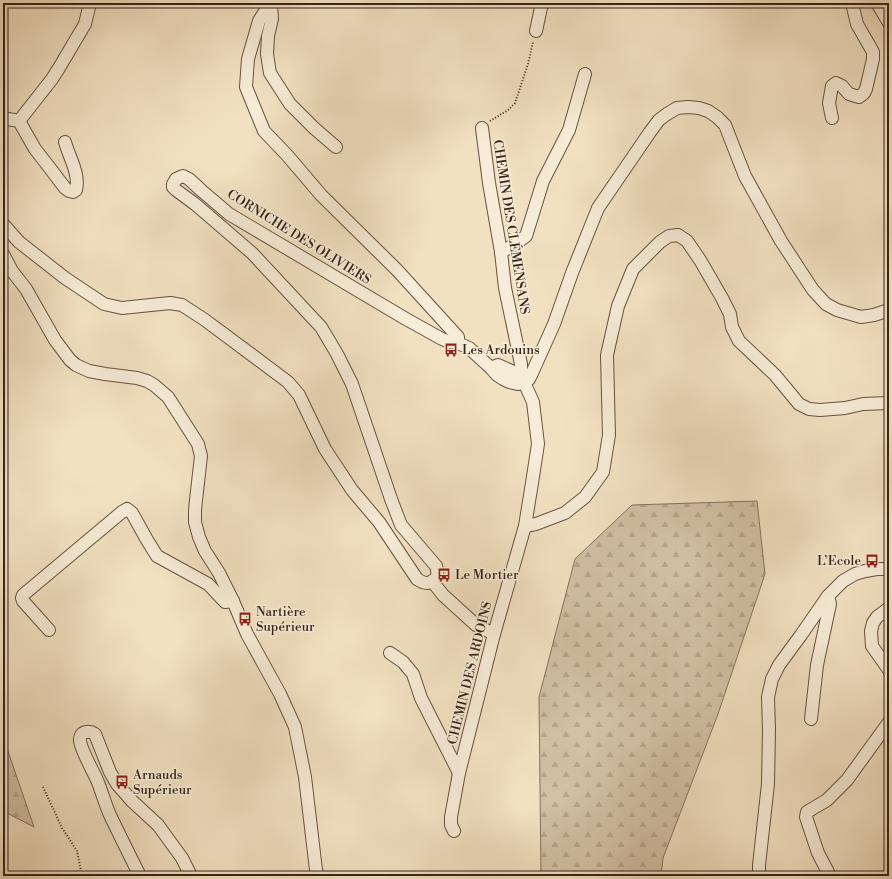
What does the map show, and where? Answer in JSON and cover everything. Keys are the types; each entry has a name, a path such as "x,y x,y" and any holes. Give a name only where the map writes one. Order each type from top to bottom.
{"street":[{"path":"19,121 56,73 85,24 90,3"},
{"path":"271,3 272,18 268,36 267,54 270,73 290,104 336,147"},
{"path":"271,3 259,21 248,59 246,87 264,131 287,155 321,195 396,270 458,337 458,343"},
{"path":"536,31 542,3"},
{"path":"832,118 829,103 832,86 836,83 842,86 850,94 859,97 866,89 873,59 873,52 857,24 852,3"},
{"path":"877,3 889,23"},
{"path":"501,252 526,236 543,181 569,130 585,74"},
{"path":"524,382 529,379 532,374 554,324 572,273 598,208 659,120 677,108 699,108 708,111 725,125 745,176 781,241 813,290 826,304 837,310 861,317 874,315 889,310"},
{"path":"3,118 19,121"},
{"path":"19,121 35,150 65,188 73,192 76,190 77,186 76,177 65,142"},
{"name":"CHEMIN DES CLÉMENSANS","path":"482,128 505,288 521,364 521,370 516,373 498,365 491,368"},
{"name":"CORNICHE DES OLIVIERS","path":"432,581 437,576 438,571 436,566 401,524 352,384 321,327 252,253 195,204 176,190 173,187 174,182 176,179 183,176 189,179 229,214 442,339 458,343 469,348 497,375 509,382 518,384 524,382"},
{"path":"3,224 19,242 65,278 104,304 122,308 170,303 182,305 205,320 288,382 299,395 325,449 352,490 379,522 417,579 427,583 432,581 443,595 476,625 494,634"},
{"path":"525,526 536,524 565,513 585,497 603,472 608,435 608,355 618,306 633,269 660,242 670,236 678,235 686,241 700,260 722,298 730,314 732,327 739,341 775,375 799,404 809,409 820,410 845,408 863,404 889,404"},
{"path":"3,254 12,271 28,293 55,340 70,360 88,371 137,378 154,385 168,398 198,444 201,456 195,522 201,541 219,573 247,634 280,694 295,727 305,777 316,870 318,876"},
{"name":"CHEMIN DES ARDOINS","path":"454,831 451,825 451,817 459,773 494,634 525,526 538,444 532,402 524,382"},
{"path":"49,630 23,601 23,595 127,509 132,513 157,556 208,584 225,602 233,601"},
{"path":"759,876 768,784 768,696 772,679 779,665 802,635 828,596 843,581 855,574 865,571 889,569"},
{"path":"811,719 817,665 830,604 828,596"},
{"path":"889,608 877,617 873,623 871,631 872,646 889,670"},
{"path":"390,653 403,662 413,674 421,698 459,773"},
{"path":"830,876 818,854 806,817 807,812 827,800 847,780 889,722"},
{"path":"140,876 110,814 80,741 81,736 87,731 95,734 110,772 118,784 132,801 158,825 182,858 191,876"}],"path":[{"name":"CHEMIN DES CLÉMENSANS","path":"482,128 516,103 536,31"},
{"path":"43,787 62,828 77,851 82,876"}],"green space":[{"path":"757,501 765,574 718,714 663,858 661,876 541,876 539,697 575,559 632,505"},
{"path":"3,737 34,827 3,811"}],"place":[{"name":"Les Ardouins","path":"451,350"},
{"name":"L’Ecole","path":"872,561"},
{"name":"Le Mortier","path":"444,575"},
{"name":"Nartière Supérieur","path":"245,619"},
{"name":"Arnauds Supérieur","path":"122,782"}]}
